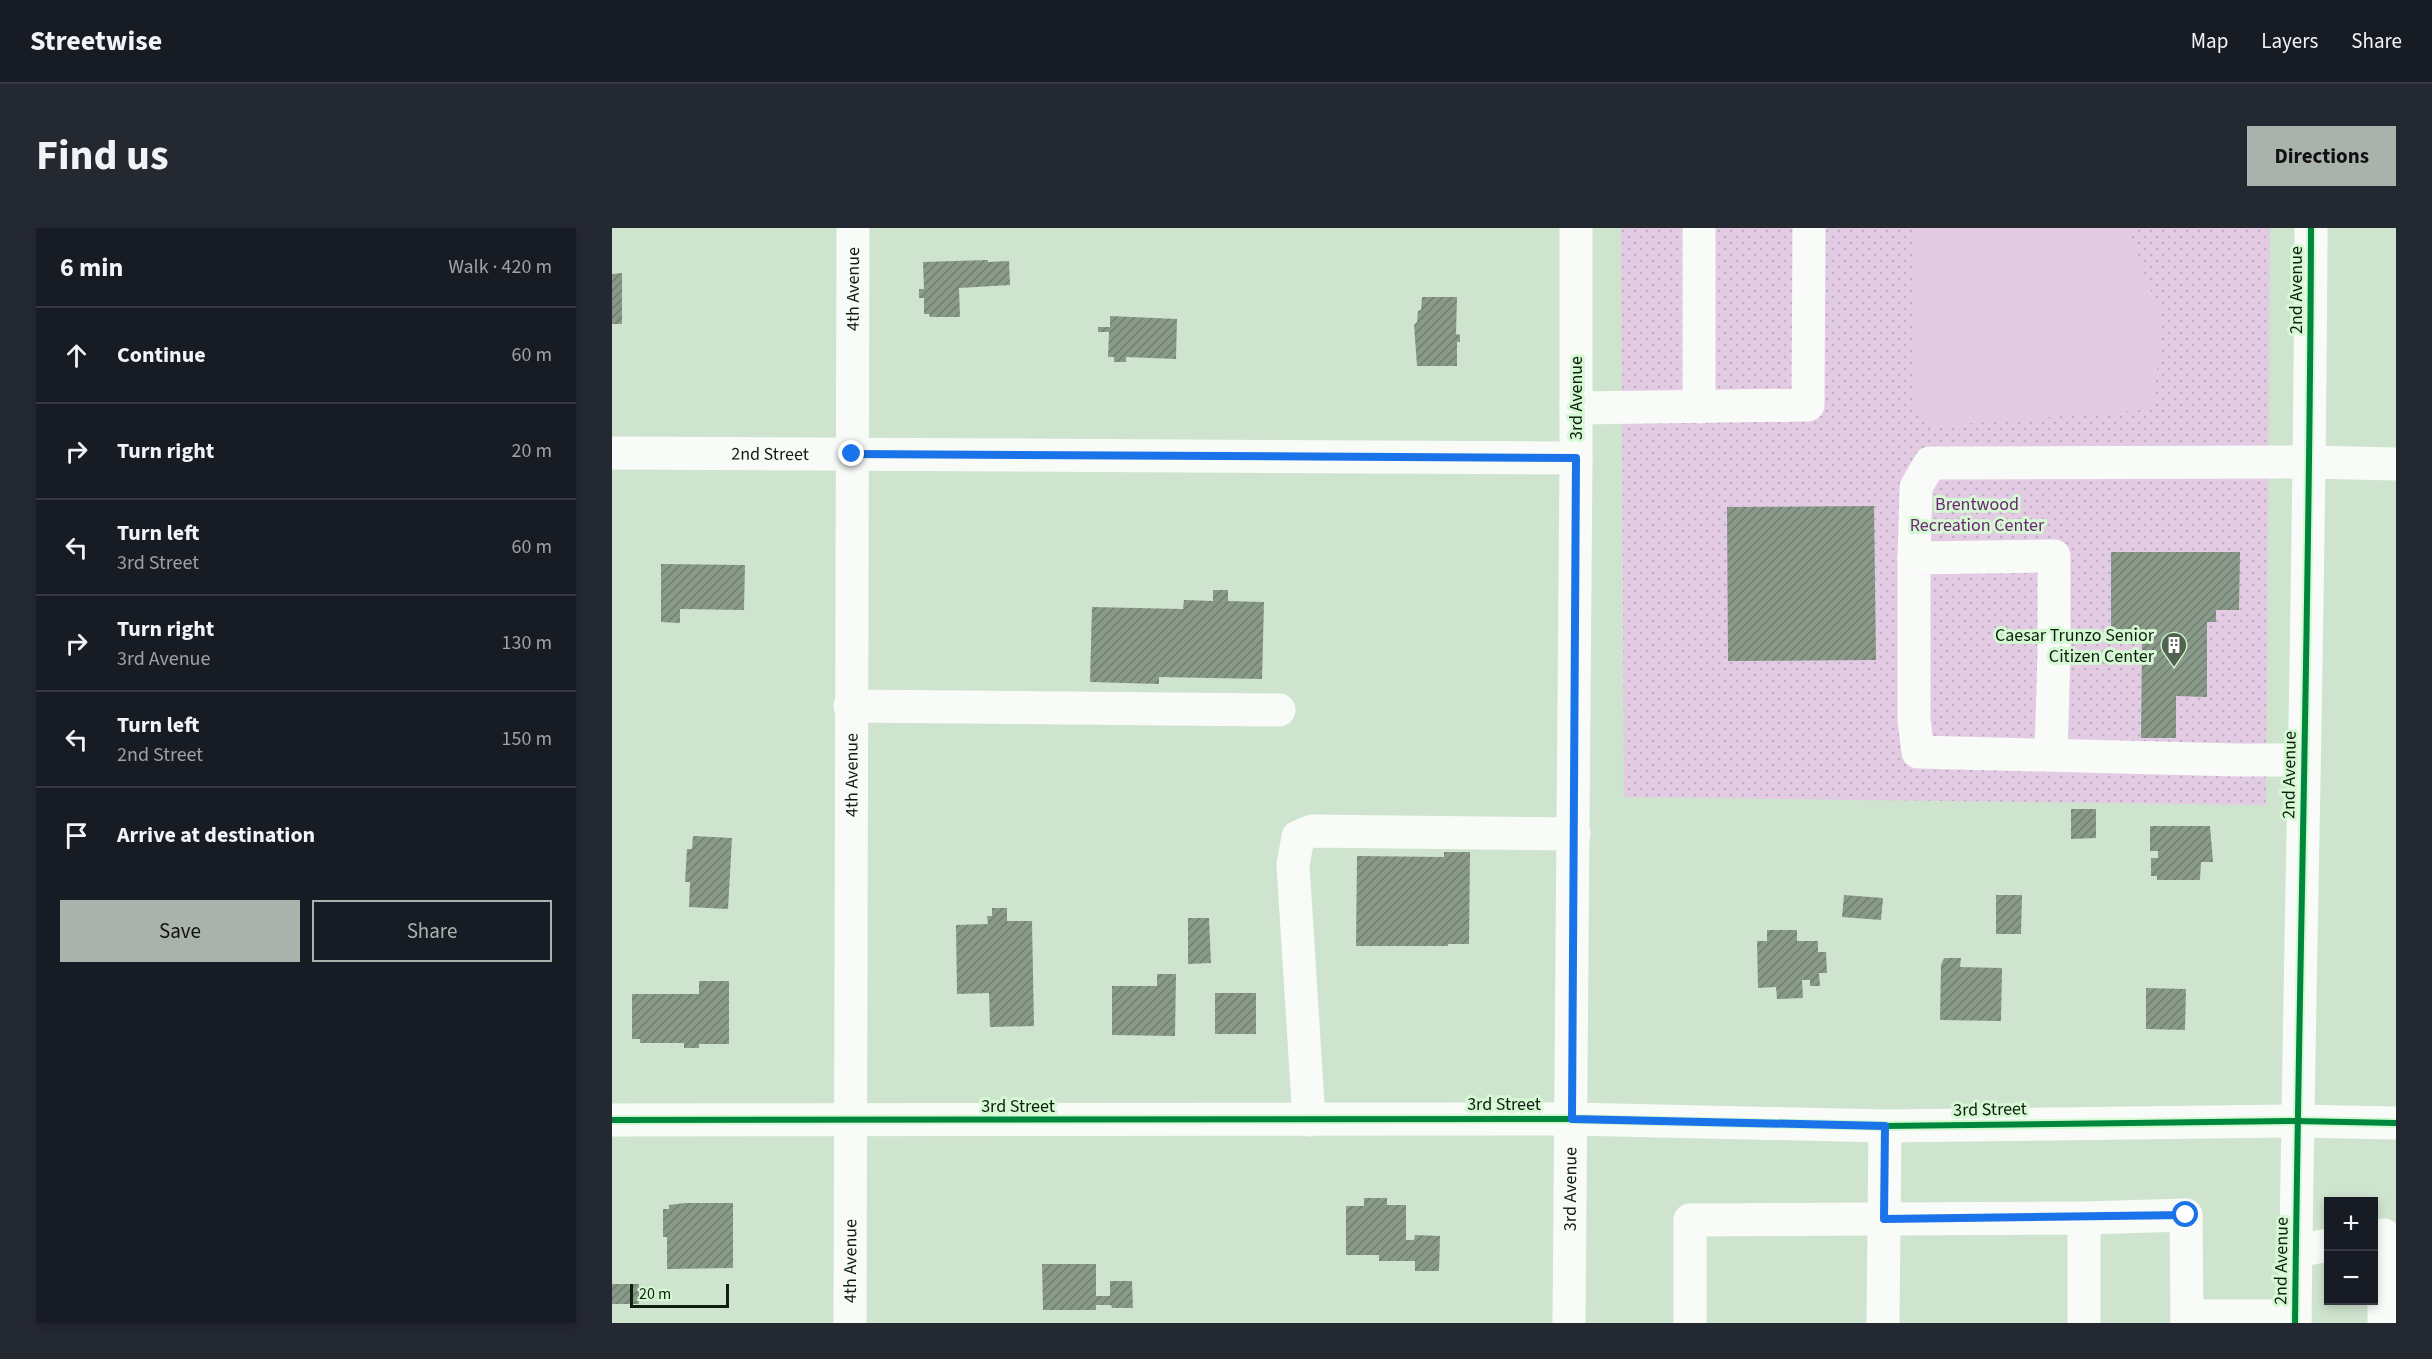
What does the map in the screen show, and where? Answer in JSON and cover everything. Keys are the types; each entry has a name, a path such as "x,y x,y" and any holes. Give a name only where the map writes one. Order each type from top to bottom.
{"street":[{"name":"4th Avenue","path":"850,1323 853,228"},
{"name":"3rd Avenue","path":"1569,1323 1574,834 1575,228"},
{"path":"1699,228 1699,407"},
{"path":"1576,408 1808,405 1809,228"},
{"name":"2nd Avenue","path":"2295,1319 2296,1121 2310,462 2311,228"},
{"name":"2nd Street","path":"612,453 1576,458"},
{"path":"2304,760 1918,752 1914,720 1916,487 1930,463 2310,462 2396,464"},
{"path":"1914,558 2054,556 2051,756"},
{"path":"850,706 1279,710"},
{"path":"1310,1120 1293,865 1298,837 1312,831 1574,834"},
{"name":"3rd Street","path":"612,1120 1572,1119 1885,1126 2296,1121 2396,1124"},
{"path":"1883,1323 1885,1126"},
{"path":"1690,1323 1690,1220 2084,1218 2186,1215 2187,1319 2295,1319"},
{"path":"2084,1218 2084,1323"},
{"path":"2384,1235 2384,1323"},
{"path":"2297,1251 2324,1246"}],"green space":[{"name":"Brentwood Recreation Center","path":"1621,228 2270,228 2266,805 1624,797"},
{"path":"1914,228 2127,228 2161,317 2154,409 1933,426 1914,409"}],"building":[{"path":"988,260 988,262 1009,261 1010,285 959,288 960,317 930,317 929,314 924,314 924,298 919,298 919,289 924,289 923,262"},
{"path":"622,273 622,324 612,324 612,274"},
{"path":"1422,297 1457,297 1456,334 1460,335 1460,342 1457,342 1457,366 1417,366 1414,325 1417,322 1418,311 1421,310"},
{"path":"1110,316 1177,319 1176,359 1126,357 1126,362 1114,362 1114,357 1108,357 1109,332 1098,332 1098,327 1110,327"},
{"name":"Brentwood Recreation Center","path":"1874,506 1876,660 1728,661 1727,507"},
{"name":"Caesar Trunzo Senior Citizen Center","path":"2111,552 2240,552 2239,610 2216,610 2216,622 2207,622 2207,697 2176,696 2176,738 2141,738 2142,639 2111,639"},
{"path":"661,564 745,565 744,610 680,609 680,623 661,622"},
{"path":"1213,590 1228,590 1228,601 1264,602 1262,679 1159,677 1159,684 1090,682 1092,607 1183,609 1184,600 1213,601"},
{"path":"2071,809 2096,809 2096,838 2071,839"},
{"path":"2150,826 2210,826 2213,862 2201,862 2200,880 2157,880 2157,876 2151,876 2151,858 2158,858 2158,851 2150,851"},
{"path":"693,836 732,838 728,909 689,907 690,882 685,882 687,849 692,849"},
{"path":"1444,852 1470,852 1469,944 1356,946 1357,856 1444,857"},
{"path":"1844,895 1883,898 1881,920 1842,917"},
{"path":"1996,895 2022,895 2021,934 1996,934"},
{"path":"992,908 1007,908 1007,921 1032,921 1034,1026 990,1027 989,993 957,994 956,925 988,924 987,916 992,916"},
{"path":"1188,918 1209,918 1211,963 1188,964"},
{"path":"1767,930 1797,930 1797,941 1818,941 1818,952 1826,952 1827,973 1819,973 1820,986 1810,986 1810,980 1802,980 1803,998 1777,999 1776,987 1758,988 1757,941 1767,941"},
{"path":"1944,958 1961,958 1960,967 2002,968 2001,1021 1940,1020 1941,965"},
{"path":"1157,974 1176,974 1175,1036 1112,1035 1112,986 1157,986"},
{"path":"699,981 729,981 729,1044 699,1044 699,1048 684,1048 684,1043 640,1043 640,1039 632,1039 632,994 699,994"},
{"path":"2146,988 2186,989 2185,1030 2146,1029"},
{"path":"1215,993 1256,993 1256,1034 1215,1034"},
{"path":"1364,1198 1387,1198 1387,1205 1406,1205 1406,1240 1414,1240 1415,1235 1440,1236 1439,1271 1415,1271 1415,1261 1379,1261 1379,1255 1346,1255 1346,1206 1364,1206"},
{"path":"733,1203 733,1268 667,1269 667,1237 663,1237 663,1209 669,1209 669,1205"},
{"path":"1042,1264 1096,1264 1096,1296 1110,1296 1110,1281 1132,1281 1133,1308 1096,1305 1096,1310 1043,1310"},
{"path":"612,1284 639,1284 639,1304 612,1304"}],"cycle path":[{"path":"2295,1323 2309,502 2311,228"},
{"path":"612,1120 1572,1119 1885,1126 2296,1121 2396,1123"}],"place":[{"name":"Caesar Trunzo Senior Citizen Center","path":"2174,668"}],"route":[{"path":"852,454 1576,458 1572,1119 1885,1126 1884,1219 2186,1215"}]}
